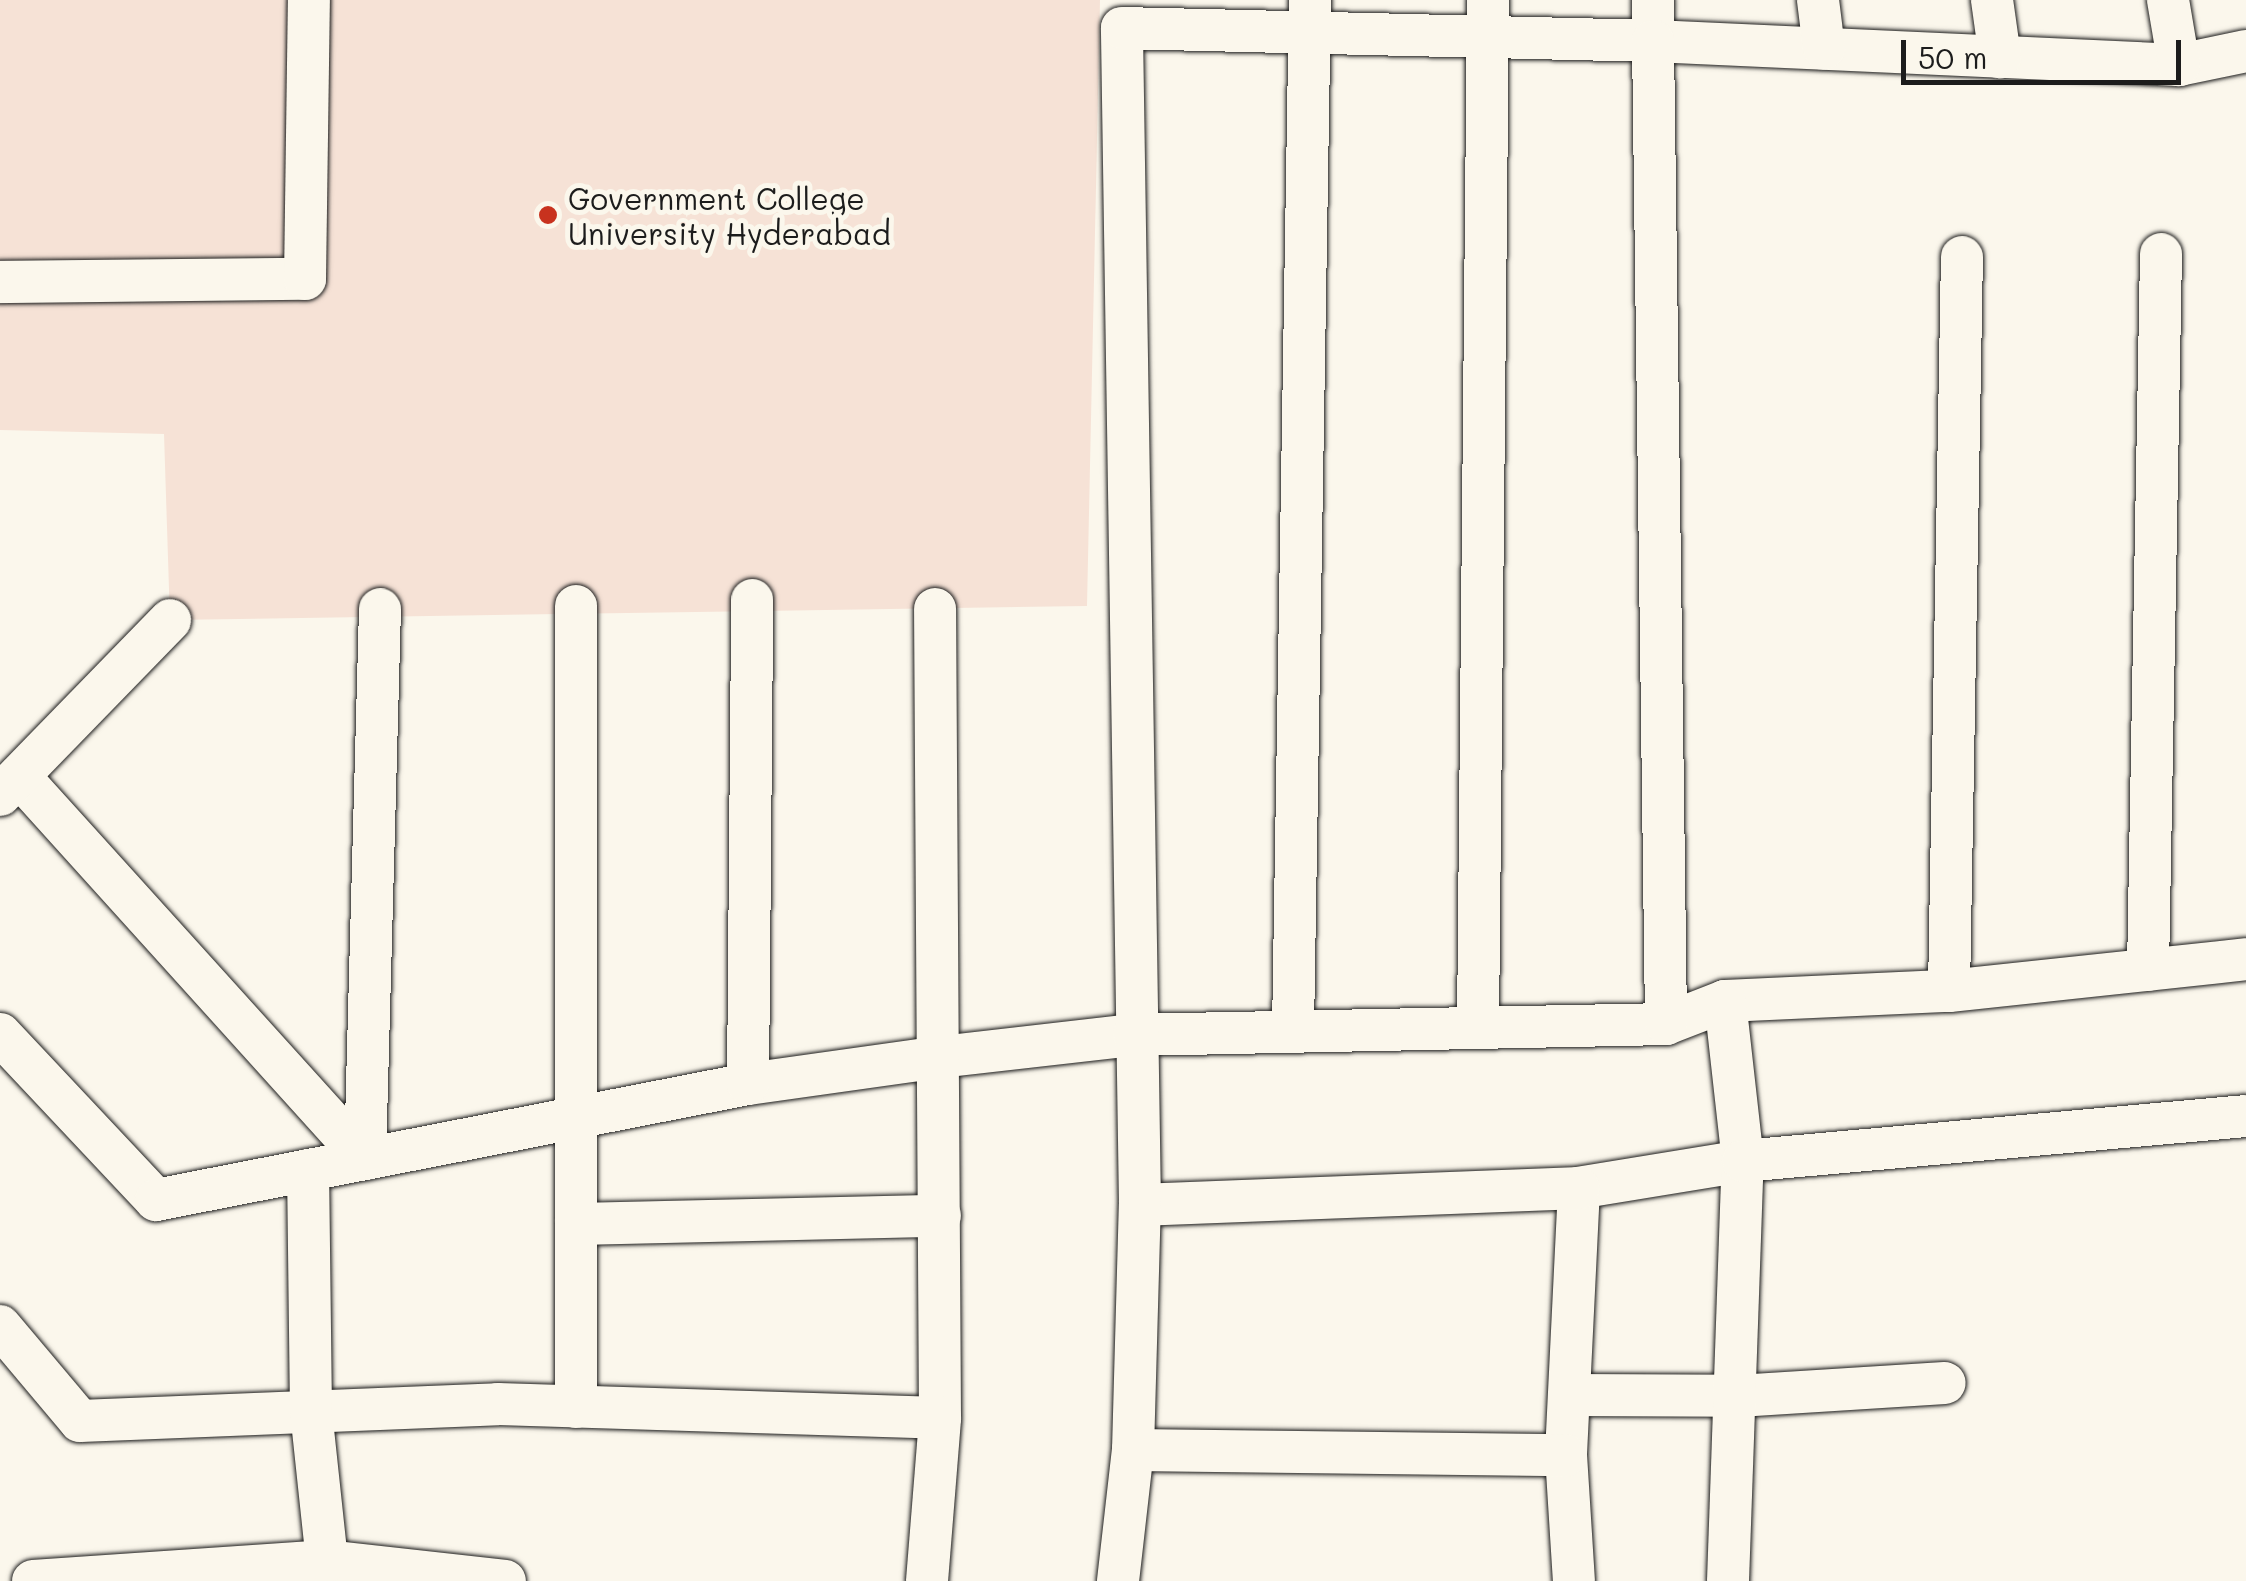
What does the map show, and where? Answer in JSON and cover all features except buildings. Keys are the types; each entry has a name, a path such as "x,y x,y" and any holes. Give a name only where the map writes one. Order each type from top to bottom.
{"street":[{"path":"0,282 304,279 309,0"},
{"path":"1818,0 1824,49"},
{"path":"1992,0 2000,57"},
{"path":"2168,0 2179,66"},
{"path":"1118,1581 1133,1450 1140,1205 1134,1035 1122,14 1653,20 1824,49 2179,66 2246,50"},
{"path":"1293,1031 1310,16"},
{"path":"1478,1028 1489,18"},
{"path":"1653,20 1666,1024"},
{"path":"2148,970 2161,254"},
{"path":"1950,990 1962,257"},
{"path":"748,1084 752,600"},
{"path":"576,606 576,1407"},
{"path":"365,1159 380,609"},
{"path":"927,1581 940,1418 934,609"},
{"path":"170,620 10,786 365,1159"},
{"path":"0,1034 156,1200 748,1084 940,1057 1134,1035 1666,1024 1725,1002 1950,990 2246,958"},
{"path":"1725,1002 1743,1161 1738,1396 1728,1581"},
{"path":"1140,1205 1579,1188 1743,1161 2246,1116"},
{"path":"308,1170 311,1412 327,1561"},
{"path":"1574,1581 1566,1454 1579,1188"},
{"path":"576,1224 940,1216"},
{"path":"0,1326 80,1421 576,1407 940,1418"},
{"path":"1570,1395 1738,1396 1945,1383"},
{"path":"1133,1450 1566,1454"},
{"path":"33,1581 327,1561 505,1581"}],"shaded area":[{"name":"Government College University Hyderabad","path":"0,0 1100,0 1087,606 170,620 164,434 0,430"}],"place":[{"name":"Government College University Hyderabad","path":"548,215"}]}
